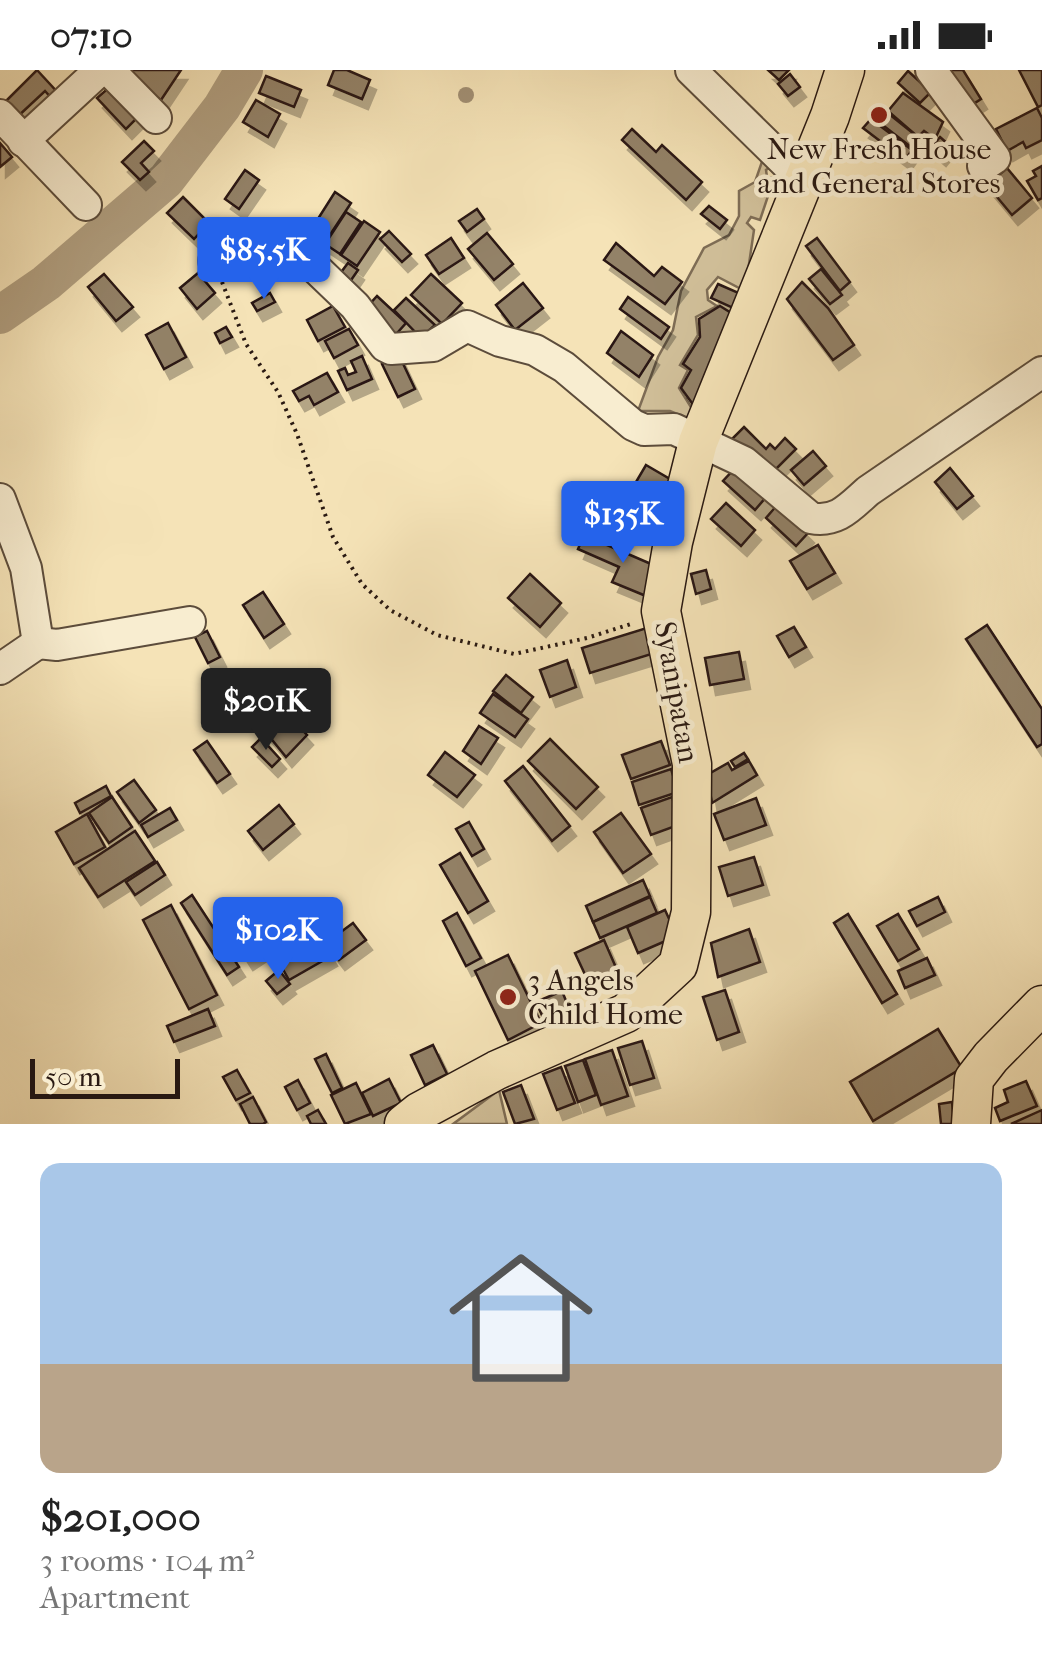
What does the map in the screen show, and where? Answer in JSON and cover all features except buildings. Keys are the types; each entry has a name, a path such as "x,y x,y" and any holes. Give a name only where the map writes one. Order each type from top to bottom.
{"main road":[{"name":"Syanipatan","path":"404,1124 498,1070 626,1013 678,965 690,912 692,764 662,611 673,542 698,442 830,116 844,70"},
{"path":"971,1124 974,1080 990,1056 1042,1005"}],"street":[{"path":"24,140 100,70"},
{"path":"109,70 156,118"},
{"path":"692,70 803,180"},
{"path":"931,70 995,158 983,166"},
{"path":"0,115 86,206"},
{"path":"214,261 246,240 304,257 355,306 390,349 433,346 468,326 500,341 536,350 564,367 633,426 644,430 674,429 744,462 812,518 830,520 1042,372"},
{"path":"0,499 26,568 38,643"},
{"path":"0,669 38,643 57,645 190,622"}],"path":[{"path":"214,261 246,344 278,392 297,434 332,537 362,584 390,610 437,635 514,654 617,630 662,611"}],"shaded area":[{"path":"766,150 774,165 766,170 767,177 774,178 760,220 751,217 747,223 754,230 745,291 718,277 707,290 708,300 717,306 696,317 698,335 680,365 688,370 679,388 694,412 687,418 670,411 638,411 658,357 673,330 681,291 704,248 729,235 739,216 739,191 755,182"},
{"path":"499,1090 507,1124 453,1124"}],"waterway":[{"path":"0,315 46,283 166,180 222,107 244,70"}],"place":[{"name":"New Fresh House and General Stores","path":"879,115"},
{"name":"3 Angels Child Home","path":"508,997"}]}
